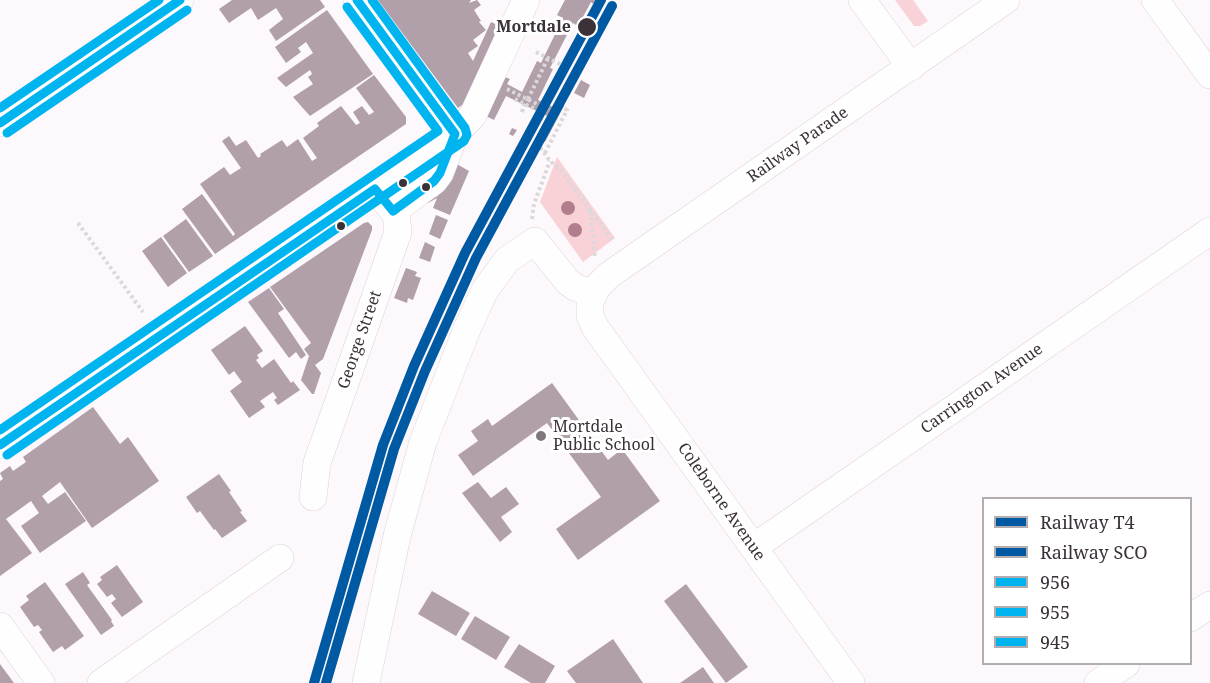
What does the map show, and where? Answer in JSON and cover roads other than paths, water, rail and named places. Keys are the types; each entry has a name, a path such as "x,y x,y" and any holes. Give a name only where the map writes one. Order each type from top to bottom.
{"street":[{"path":"0,123 180,0"},
{"path":"357,0 455,134"},
{"path":"0,445 455,134 473,115 526,0"},
{"path":"862,0 911,67"},
{"path":"1155,0 1210,75"},
{"name":"Railway Parade","path":"593,294 609,276 911,67 1001,1"},
{"path":"375,189 393,211 434,182 440,173 455,134"},
{"name":"George Street","path":"313,497 317,463 398,232 398,222 393,211"},
{"name":"Carrington Avenue","path":"754,547 1210,231"},
{"path":"366,683 397,536 427,432 466,329 485,290 507,260 535,241 568,282 593,294"},
{"name":"Coleborne Avenue","path":"593,294 590,312 595,327 851,683"},
{"path":"101,683 280,558"},
{"path":"1192,617 1210,605"},
{"path":"0,626 41,683"},
{"path":"1098,683 1123,665"}],"rail line":[{"name":"T4","path":"314,683 383,445 414,366 465,253 601,0"},
{"name":"SCO","path":"326,683 394,449 425,371 476,258 612,6"}],"place":[{"name":"Mortdale","path":"587,27"},
{"name":"Mortdale Public School","path":"541,436"}]}
